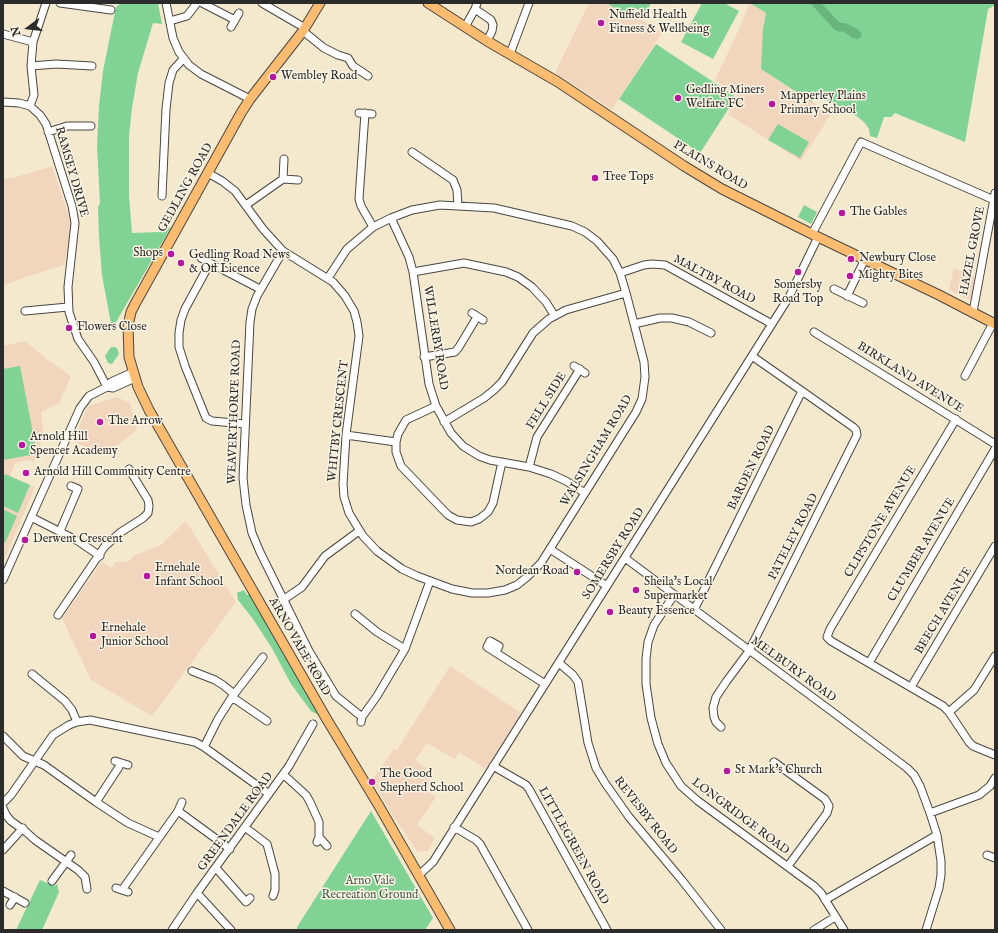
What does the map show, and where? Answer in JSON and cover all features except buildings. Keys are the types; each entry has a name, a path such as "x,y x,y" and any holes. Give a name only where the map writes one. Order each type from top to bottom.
{"main road":[{"name":"GEDLING ROAD","path":"134,375 130,357 128,335 131,312 241,113 304,29 320,3"},
{"name":"PLAINS ROAD","path":"428,3 465,27 564,86 684,166 722,189 815,236 973,312 994,324"},
{"name":"ARNO VALE ROAD","path":"134,375 149,410 450,930"}],"street":[{"path":"3,102 19,103 30,106 34,95 31,66 32,42 46,3"},
{"path":"60,3 107,7"},
{"path":"166,3 174,38 189,65 201,74 250,99"},
{"path":"170,21 186,16 197,3"},
{"path":"202,3 233,24 239,13"},
{"path":"262,3 304,29 324,48 338,56 348,58 353,66 368,76"},
{"path":"510,54 529,3"},
{"path":"465,27 476,6 491,20 493,25 488,41"},
{"path":"3,34 32,42"},
{"path":"162,196 167,174 166,109 169,83 173,70 184,58"},
{"path":"31,66 84,61 92,66"},
{"name":"RAMSEY DRIVE","path":"30,106 40,115 46,124 72,206 75,223 68,286 68,307 73,327 78,339 94,362 107,387"},
{"path":"365,113 359,199 361,206 373,228"},
{"path":"48,132 83,122 91,126"},
{"name":"SOMERSBY ROAD","path":"419,876 433,862 772,324 792,290 815,236 861,142 994,196"},
{"path":"417,152 453,180 457,190 458,205"},
{"path":"283,179 284,159"},
{"name":"WHITBY CRESCENT","path":"208,173 232,188 263,229 283,251 328,278 337,286 346,296 354,311 358,327 359,343 346,435 343,464 343,492 349,514 359,531 372,546 389,561 408,573 462,592 480,594 497,592 517,585 527,578 541,563 550,549"},
{"path":"246,205 283,179 298,180"},
{"name":"HAZEL GROVE","path":"973,312 994,196"},
{"name":"WALSINGHAM ROAD","path":"328,278 347,249 373,228 391,218 412,210 440,205 494,208 566,224 591,236 603,246 613,259 620,273 645,370 645,385 642,399 636,412 550,549"},
{"name":"WILLERBY ROAD","path":"391,218 409,257 413,272 429,384 436,406 444,422 455,438 468,450 490,460 529,467 551,474 566,481 584,493"},
{"name":"WEAVERTHORPE ROAD","path":"283,251 260,290 252,309 250,322 243,483 248,514 252,533 260,552 309,651 332,692 361,719 377,696 405,649 430,582"},
{"path":"201,258 260,290"},
{"path":"847,296 865,260"},
{"path":"210,263 182,315 179,333 179,347 187,374 206,418 212,422 245,424"},
{"path":"413,272 464,263 506,272 518,277 532,287 546,302 554,316"},
{"name":"MALTBY ROAD","path":"620,273 644,265 652,264 665,266 772,324"},
{"path":"834,289 862,303"},
{"path":"444,422 484,398 502,382 533,333 544,322 566,310 626,293"},
{"path":"25,311 33,306 68,307"},
{"path":"424,357 455,352 477,317"},
{"path":"634,324 660,318 672,318 689,322 711,333"},
{"path":"965,376 994,324"},
{"name":"BIRKLAND AVENUE","path":"814,332 995,444"},
{"path":"752,356 802,391"},
{"name":"FELL SIDE","path":"529,467 537,437 580,370"},
{"path":"3,580 80,408 89,396 107,387 113,388 134,375"},
{"name":"PATELEY ROAD","path":"721,727 716,722 714,717 716,697 749,651 857,433 853,427 802,391"},
{"name":"BARDEN ROAD","path":"694,610 802,391"},
{"path":"436,406 406,420 399,430 396,442 397,457 401,466 444,512 452,518 462,522 475,521 483,517 493,503 502,462"},
{"name":"CLIPSTONE AVENUE","path":"869,663 831,641 827,637 830,629 956,419"},
{"path":"346,435 396,442"},
{"name":"CLUMBER AVENUE","path":"869,663 995,449"},
{"path":"58,615 100,556 105,546 148,513 148,500 129,469"},
{"path":"60,530 78,489 71,486"},
{"path":"31,517 60,530 100,556"},
{"path":"284,600 302,587 325,556 359,531"},
{"name":"BEECH AVENUE","path":"911,687 995,546"},
{"path":"550,549 607,586"},
{"name":"MELBURY ROAD","path":"625,558 909,770 918,782 930,814 937,835 940,854 941,875 933,909 926,930"},
{"name":"LONGRIDGE ROAD","path":"674,595 654,625 648,642 646,659 648,706 662,755 671,772 689,794 814,886 825,900 844,930"},
{"path":"362,610 356,615 377,632 405,649"},
{"path":"496,652 546,684"},
{"path":"949,712 974,690 995,656"},
{"path":"204,747 218,719 233,696 263,657"},
{"path":"869,663 943,706 949,712 971,744 995,755"},
{"name":"REVESBY ROAD","path":"558,664 574,674 578,682 588,743 604,783 629,817 721,930"},
{"path":"202,676 205,668"},
{"path":"192,671 216,680 233,696 264,719 266,711"},
{"path":"32,674 65,700 72,710 77,722"},
{"path":"3,802 11,795 53,735 65,727 77,722 96,720 187,740 204,747 269,794"},
{"name":"GREENDALE ROAD","path":"172,930 197,893 284,775 309,728"},
{"path":"3,736 23,756 44,765 89,798 128,823 159,837"},
{"path":"774,762 825,799 829,806 828,813 788,866"},
{"path":"96,802 121,763"},
{"name":"LITTLEGREEN ROAD","path":"494,766 526,785 529,789 607,930"},
{"path":"284,775 306,795 319,822 318,839 327,846"},
{"path":"930,814 978,795 990,786 995,778"},
{"path":"122,890 178,811 182,802"},
{"path":"3,808 8,818 35,840 69,864 85,878 87,889"},
{"path":"178,811 230,849"},
{"path":"454,827 480,844 528,930"},
{"path":"3,850 22,828"},
{"path":"246,828 267,844 275,874 272,891"},
{"path":"825,900 937,835"},
{"path":"52,881 69,864 71,855"},
{"path":"986,855 995,858"},
{"path":"216,868 246,902 250,898"},
{"path":"3,891 26,903"},
{"path":"197,893 230,930"},
{"path":"10,905 15,897"},
{"path":"814,930 836,917"}],"shaded area":[{"path":"589,3 607,3 629,17 631,13 662,33 612,109 555,73"},
{"path":"750,3 766,13 763,29 761,69 831,114 801,161 728,114 739,97 715,80"},
{"path":"52,166 70,224 70,236 64,265 3,286 3,179 16,177"},
{"path":"954,268 975,277 971,301 949,290"},
{"name":"Arnold Hill Spencer Academy","path":"25,341 71,376 59,403 41,412 44,436 34,462 29,460 15,463 10,476 35,487 3,563 3,346"},
{"path":"117,397 130,403 137,430 104,456 73,441 88,406"},
{"path":"186,521 236,602 152,716 91,680 62,618 102,562 112,568 115,562 127,562 133,556 161,545"},
{"path":"450,666 521,713 486,769 459,752 455,759 427,743 415,760 428,769 424,776 431,781 426,790 436,797 417,825 435,838 428,851 418,852 393,816 372,780 394,749 397,750"}],"green space":[{"path":"121,3 158,3 162,24 153,23 138,73 132,108 129,136 129,196 132,233 160,232 171,227 112,329 102,275 99,236 98,207 100,203 97,146 103,71 116,7"},
{"path":"607,3 651,3 647,11 640,11 635,8 629,18"},
{"path":"702,3 724,3 739,11 713,59 681,42"},
{"path":"750,3 995,3 995,5 988,9 965,142 895,113 891,117 884,117 877,138 870,136 869,129 858,117 837,105 816,96 812,102 761,69 763,29 766,13"},
{"path":"810,3 821,3 840,23 845,23 858,29 862,34 861,37 858,39 852,38 843,31 840,32 835,30"},
{"name":"Gedling Miners Welfare FC","path":"656,44 736,97 700,153 619,99"},
{"path":"778,124 809,142 800,158 768,140"},
{"path":"804,205 817,212 811,224 798,217"},
{"path":"111,347 117,348 119,354 112,364 108,363 105,356"},
{"path":"20,366 37,454 3,460 3,369"},
{"path":"5,474 30,485 18,513 3,506 3,479"},
{"path":"3,509 17,516 5,543 3,542"},
{"path":"244,590 247,595 250,594 320,716 311,711 291,684 273,650 253,619 238,600 237,593"},
{"name":"Arno Vale Recreation Ground","path":"371,811 433,918 425,930 297,930 297,927"},
{"path":"40,880 55,886 57,884 59,892 42,930 16,930"}],"place":[{"name":"Nuffield Health Fitness & Wellbeing","path":"601,23"},
{"name":"Wembley Road","path":"273,77"},
{"name":"Gedling Miners Welfare FC","path":"678,98"},
{"name":"Mapperley Plains Primary School","path":"772,104"},
{"name":"Tree Tops","path":"595,178"},
{"name":"The Gables","path":"842,213"},
{"name":"Shops","path":"171,254"},
{"name":"Newbury Close","path":"851,259"},
{"name":"Gedling Road News & Off Licence","path":"181,263"},
{"name":"Somersby Road Top","path":"798,272"},
{"name":"Mighty Bites","path":"850,276"},
{"name":"Flowers Close","path":"69,328"},
{"name":"The Arrow","path":"100,422"},
{"name":"Arnold Hill Spencer Academy","path":"22,445"},
{"name":"Arnold Hill Community Centre","path":"26,473"},
{"name":"Derwent Crescent","path":"25,540"},
{"name":"Nordean Road","path":"577,572"},
{"name":"Ernehale Infant School","path":"147,576"},
{"name":"Sheila's Local Supermarket","path":"636,590"},
{"name":"Beauty Essence","path":"610,612"},
{"name":"Ernehale Junior School","path":"93,636"},
{"name":"St Mark's Church","path":"727,771"},
{"name":"The Good Shepherd School","path":"372,782"}]}
